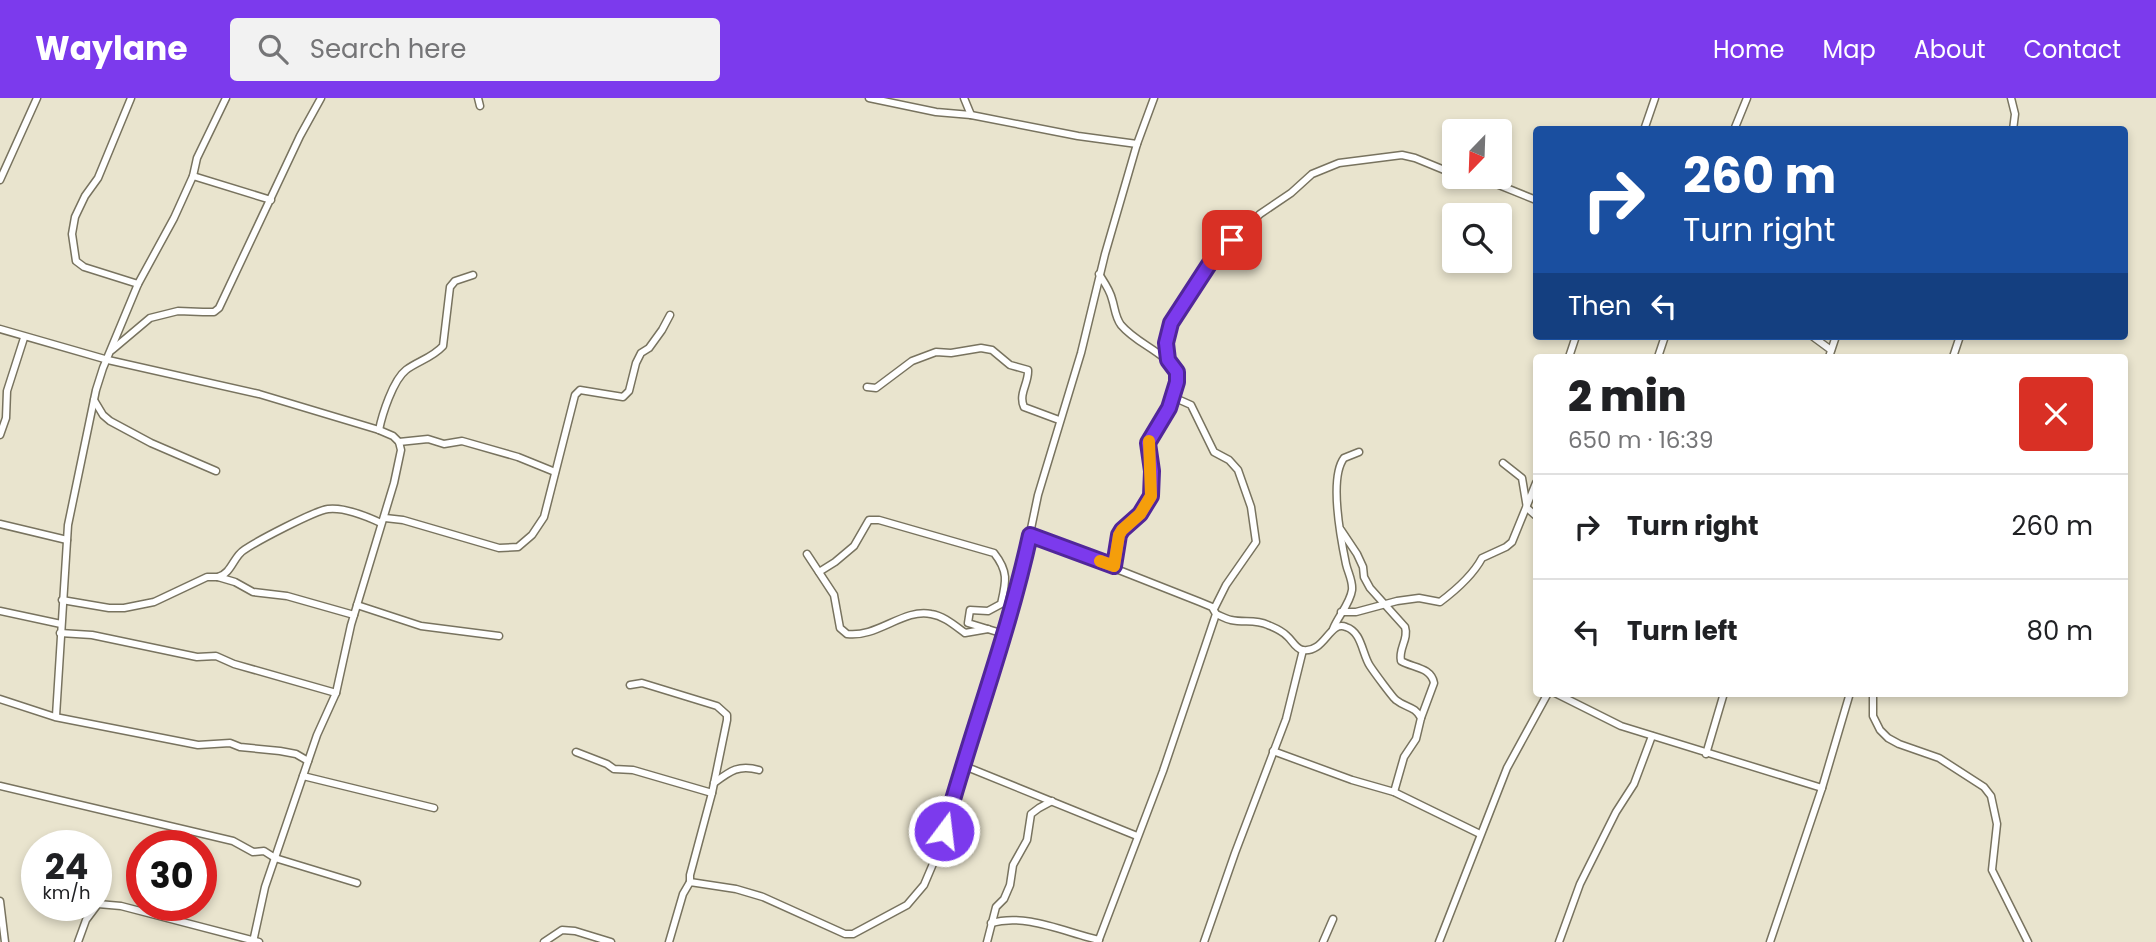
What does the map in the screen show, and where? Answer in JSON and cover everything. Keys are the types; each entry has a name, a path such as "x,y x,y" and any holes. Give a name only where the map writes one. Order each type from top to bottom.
{"street":[{"path":"0,180 37,98"},
{"path":"131,98 98,178 85,196 75,218 72,234 76,261 84,267 138,284"},
{"path":"55,716 67,540 94,400 103,368 138,284 174,218 193,176 197,158 226,98"},
{"path":"111,351 150,318 178,311 214,312 219,308 300,136 321,98"},
{"path":"478,98 480,106"},
{"path":"869,98 936,112 971,114 1078,136 1137,144"},
{"path":"964,98 971,114"},
{"path":"690,882 736,888 763,897 845,934 860,931 907,905 924,885 938,852 962,765 986,696 1030,535 1038,495 1081,353 1099,274 1137,144 1154,98"},
{"path":"1645,126 1655,98"},
{"path":"1736,126 1747,98"},
{"path":"2011,98 2015,114 2014,126"},
{"path":"1168,360 1166,343 1171,323 1212,260 1260,214 1291,193 1312,174 1339,163 1402,155 1442,169"},
{"path":"193,176 271,200"},
{"path":"1509,189 1533,199"},
{"path":"1099,274 1110,293 1120,324 1136,339 1168,360 1177,372 1173,397 1148,443 1152,471 1151,496 1140,514 1119,535 1114,566"},
{"path":"379,430 382,412 403,372 443,346 450,287 455,281 473,275"},
{"path":"218,577 224,575 244,550 292,524 331,509 383,520 403,520 443,534 512,549 526,541 544,517 575,395 580,390 587,389 623,397 629,391 641,354 649,348 667,324 670,314"},
{"path":"0,329 108,360 259,394 379,430 393,436 399,442 401,450 354,615 336,693 317,735 265,887 256,941 121,906 98,904 86,920 78,942"},
{"path":"0,435 6,418 3,391 24,338"},
{"path":"1816,340 1830,353"},
{"path":"867,387 876,388 912,361 936,352 951,353 981,348 992,350 1010,365 1028,370 1021,402 1024,407 1059,420"},
{"path":"991,923 1004,919 1020,919 1098,941 1163,771 1215,612 1226,585 1256,542 1251,507 1244,483 1234,465 1214,452 1191,405 1173,397"},
{"path":"94,400 110,421 151,443 216,471"},
{"path":"399,442 428,439 444,444 462,441 518,457 555,472"},
{"path":"1030,535 1114,566 1231,620 1264,622 1279,630 1303,650 1318,647 1333,628 1352,593 1341,530 1338,472 1344,458 1359,452"},
{"path":"1503,463 1522,478 1527,508 1533,513"},
{"path":"1341,612 1356,612 1419,598 1436,602 1450,595 1477,568 1482,558 1512,542 1533,491"},
{"path":"819,572 854,546 869,520 878,520 994,553 1001,562 1007,580 1001,604 988,611 970,610 967,619 968,623 1004,634"},
{"path":"0,524 67,540"},
{"path":"1341,530 1357,554 1364,577 1384,605 1405,627 1407,634 1400,654 1401,661 1429,672 1433,677 1434,682 1416,739 1404,757 1394,792"},
{"path":"807,554 834,595 840,628 847,634 877,630 915,614 930,613 945,619 965,633 990,629"},
{"path":"62,600 124,608 154,602 207,577 218,577 235,582 253,592 287,596 354,615"},
{"path":"357,605 421,626 499,636"},
{"path":"0,611 61,624"},
{"path":"1333,628 1340,625 1348,627 1356,634 1364,655 1393,698 1414,707 1421,718"},
{"path":"60,633 92,635 197,657 216,656 234,664 336,693"},
{"path":"1204,942 1286,719 1303,650"},
{"path":"630,685 642,683 717,706 727,715 712,793 690,882 683,894 669,942"},
{"path":"1439,942 1507,768 1546,697"},
{"path":"1563,697 1621,726 1822,788"},
{"path":"1706,754 1723,697"},
{"path":"1770,942 1822,788 1849,697"},
{"path":"1873,697 1873,716 1880,730 1888,737 1899,744 1939,758 1984,787 1992,796 1997,824 1992,870 2028,942"},
{"path":"0,699 55,716 198,745 230,743 240,747 288,752 308,761"},
{"path":"1559,942 1580,884 1616,812 1634,784 1652,736"},
{"path":"1273,751 1352,780 1394,792 1480,834"},
{"path":"576,752 614,769 633,770 712,793"},
{"path":"962,765 1137,836"},
{"path":"714,783 735,768 745,766 759,770"},
{"path":"303,776 434,808"},
{"path":"0,786 56,797 233,841 253,852 264,851 275,858 357,883"},
{"path":"987,942 996,907 1004,899 1010,885 1013,865 1027,840 1031,814 1052,802"},
{"path":"0,901 5,942"},
{"path":"1323,942 1333,919"},
{"path":"544,942 562,930 575,931 611,942"}],"slow traffic":[{"path":"1100,561 1114,566 1119,535 1148,504 1152,487 1149,441"}],"route":[{"path":"944,831 962,765 986,696 1030,535 1114,566 1119,535 1140,514 1151,496 1152,471 1148,443 1175,394 1177,372 1168,360 1166,343 1171,323 1184,299 1203,277 1212,260 1232,240"}]}
